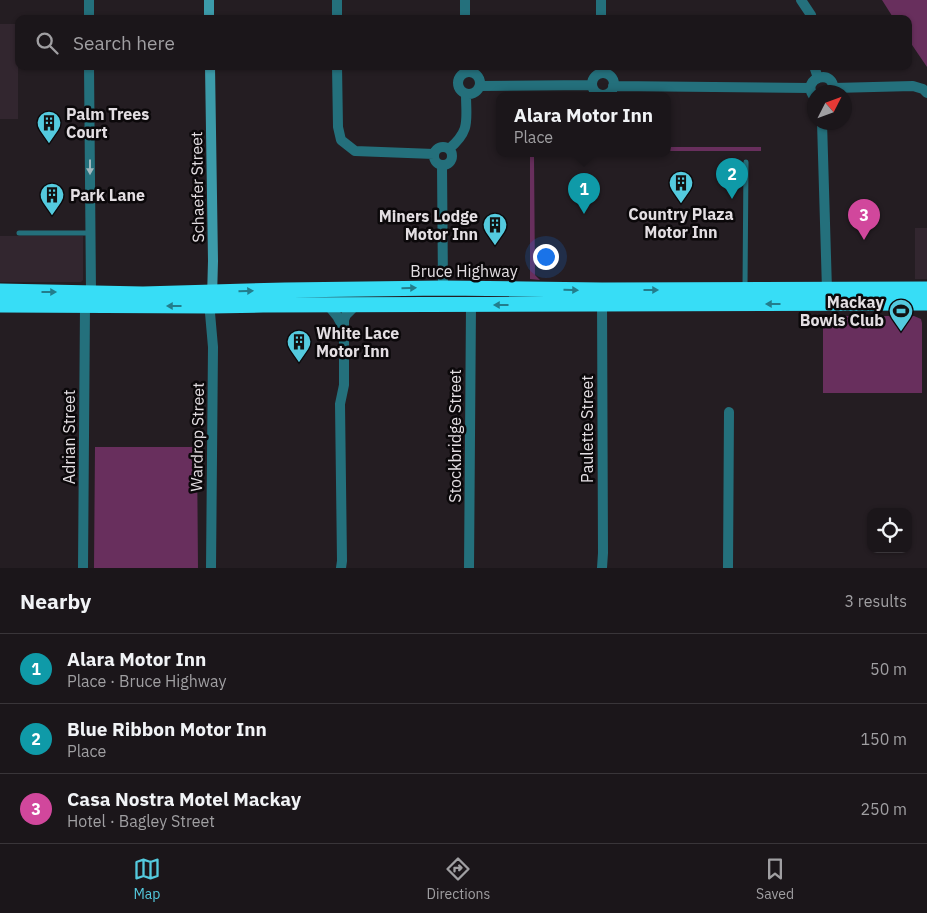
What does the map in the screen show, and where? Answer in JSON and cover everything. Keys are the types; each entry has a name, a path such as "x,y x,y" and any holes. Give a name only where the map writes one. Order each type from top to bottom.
{"highway":[{"name":"Bruce Highway","path":"212,299 443,288 602,298 926,300"},
{"name":"Bruce Highway","path":"0,305 143,294 328,306 471,305 745,290 831,290 926,300"},
{"name":"Bruce Highway","path":"0,292 88,299"}],"street":[{"path":"89,0 89,15"},
{"path":"209,0 209,15"},
{"path":"337,0 337,15"},
{"path":"465,0 465,15"},
{"path":"600,0 601,15"},
{"path":"801,0 811,15"},
{"name":"Adrian Street","path":"83,568 91,233 89,70"},
{"name":"Schaefer Street","path":"210,70 212,299"},
{"path":"337,70 338,127 341,140 355,151 434,154"},
{"path":"465,70 458,84 460,90 466,94 474,94 480,86 479,79 468,70"},
{"path":"595,92 592,85 594,77 601,70 612,78 614,86 611,92"},
{"path":"815,70 818,78"},
{"path":"812,85 818,78 827,78 833,85"},
{"path":"480,86 592,85"},
{"path":"614,86 807,93"},
{"path":"852,89 913,86 922,89 927,94"},
{"path":"442,166 434,160 434,154 440,148 449,149 458,141 465,130 466,94"},
{"path":"822,130 831,290"},
{"path":"442,166 451,161 452,155 449,149"},
{"path":"442,166 443,288"},
{"name":"Paulette Street","path":"602,298 602,568"},
{"name":"Wardrop Street","path":"211,568 214,347 212,299"},
{"name":"Stockbridge Street","path":"469,568 471,305"},
{"path":"328,306 337,316 344,330"},
{"path":"341,568 340,404 344,385 344,330 346,315 355,306"},
{"path":"728,568 729,412"}],"lane":[{"path":"745,290 746,162"},
{"path":"19,233 91,233"}],"shaded area":[{"path":"882,0 927,0 927,67 912,45 912,15 891,15"},
{"path":"0,24 15,24 15,70 18,70 18,119 0,119"},
{"path":"671,147 761,147 761,151 671,151"},
{"path":"530,157 534,157 535,275 540,280 530,279"},
{"path":"915,228 927,228 927,279 915,279"},
{"path":"0,236 83,236 83,280 81,282 0,282"},
{"name":"Mackay Bowls Club","path":"823,316 914,316 921,319 922,393 823,393"},
{"path":"95,447 197,447 198,568 94,568"}],"place":[{"name":"Palm Trees Court","path":"49,144"},
{"name":"Blue Ribbon Motor Inn","path":"732,199"},
{"name":"Country Plaza Motor Inn","path":"681,204"},
{"name":"Alara Motor Inn","path":"584,214"},
{"name":"Park Lane","path":"52,216"},
{"name":"Casa Nostra Motel Mackay","path":"864,240"},
{"name":"Miners Lodge Motor Inn","path":"495,246"},
{"name":"Mackay Bowls Club","path":"901,332"},
{"name":"White Lace Motor Inn","path":"299,363"}]}
